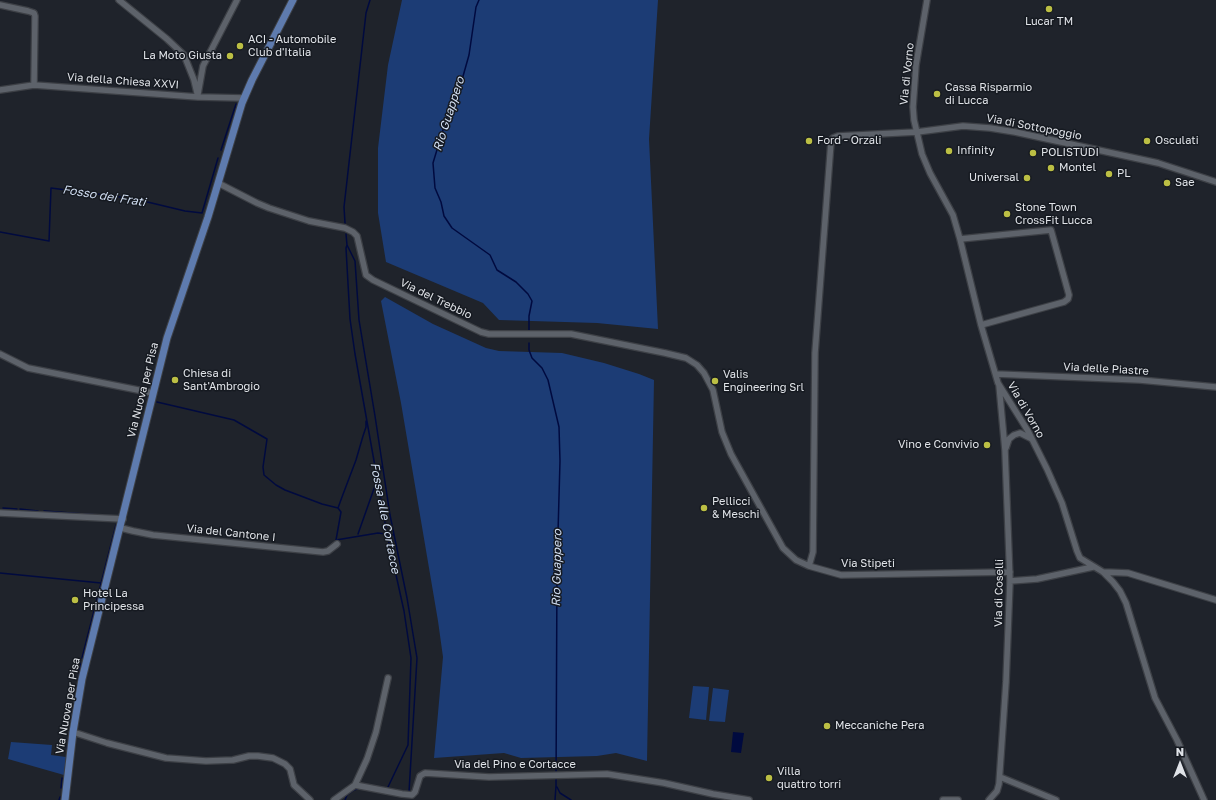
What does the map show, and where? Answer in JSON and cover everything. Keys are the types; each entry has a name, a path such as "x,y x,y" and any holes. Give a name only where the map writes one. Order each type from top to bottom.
{"main road":[{"name":"Via Nuova per Pisa","path":"65,800 73,732 84,674 167,338 208,217 244,98 293,0"}],"street":[{"path":"119,0 184,54 194,80 198,97"},
{"path":"198,97 203,66 237,0"},
{"name":"Via di Vorno","path":"927,0 915,75 913,106 914,120 922,154 930,173 953,215 998,383 1028,431 1047,469 1062,503 1080,558 1103,572 1120,591 1126,603 1155,698 1177,740 1204,800"},
{"path":"0,5 34,13 34,85"},
{"name":"Via della Chiesa XXVI","path":"0,90 34,85 198,97 244,98"},
{"name":"Via di Sottopoggio","path":"809,566 813,552 815,353 831,142 833,138 838,136 917,132 963,126 1004,129 1158,163 1216,182"},
{"name":"Via del Trebbio","path":"218,183 269,208 309,220 345,228 353,232 357,236 366,275 373,280 481,332 489,334 571,334 686,358"},
{"path":"960,239 1052,230 1069,294 1068,300 1064,302 981,324"},
{"path":"0,354 28,368 153,393"},
{"name":"Via Stipeti","path":"686,358 697,365 704,373 713,390 722,432 731,454 783,548 796,560 809,566 840,575 1010,572"},
{"name":"Via delle Piastre","path":"996,374 1140,380 1216,387"},
{"name":"Via di Coselli","path":"990,800 997,791 1000,777 1010,581 1005,450 998,383"},
{"path":"1005,450 1009,439 1014,435 1020,433 1032,440"},
{"path":"0,513 123,519"},
{"name":"Via del Cantone I","path":"121,528 153,535 323,552 328,551 338,544"},
{"path":"1010,581 1043,578 1093,567"},
{"path":"1103,572 1128,573 1216,600"},
{"path":"334,800 355,784 367,759 376,732 388,678"},
{"path":"73,732 107,743 166,758 206,761 233,760 249,756 273,758 285,764 290,769 294,785 310,800"},
{"name":"Via del Pino e Cortacce","path":"355,784 409,795 415,792 420,776 425,773 489,777 607,774 664,783 749,800"},
{"path":"1000,777 1056,800"},
{"path":"943,800 958,800"}],"shaded area":[{"path":"402,0 658,0 649,139 658,329 597,323 499,320 483,303 386,262 378,213 378,148 388,65"},
{"path":"385,297 433,324 486,348 499,351 562,353 604,363 654,380 647,761 616,753 597,756 521,758 504,753 434,758 443,657 401,403 381,301"},
{"path":"693,686 709,687 706,720 689,718"},
{"path":"713,688 729,690 725,722 709,721"},
{"path":"733,732 744,733 741,753 731,752"},
{"path":"11,742 52,745 51,755 66,757 64,775 8,759"}],"waterway":[{"path":"345,223 344,207 366,13 370,0"},
{"name":"Rio Guappero","path":"479,0 476,7 469,55 458,94 449,110 433,163 435,188 441,202 444,216 452,228 490,255 497,270 516,282 528,294 532,301 529,316 529,331"},
{"name":"Fosso dei Frati","path":"221,150 236,104"},
{"name":"Fosso dei Frati","path":"0,232 49,241 51,188 135,199 185,211 202,213 218,158"},
{"path":"346,234 347,245 355,261 359,320 390,515 407,598 417,658 409,792"},
{"name":"Fossa alle Cortacce","path":"347,245 350,319 355,354 387,534 404,611 411,658 408,745 388,787"},
{"name":"Rio Guappero","path":"529,343 529,350 532,358 542,368 548,380 559,427 560,461 557,568 555,800"},
{"path":"157,402 234,420 267,439 263,467 264,475 285,490 322,504 338,508 341,512 336,540 378,533 394,535"},
{"path":"342,497 356,460 366,427 366,421"},
{"path":"358,534 382,466"},
{"path":"338,508 342,497"},
{"path":"3,508 17,509"},
{"path":"20,509 38,511"},
{"path":"44,511 112,516"},
{"path":"82,658 116,525"},
{"path":"0,573 101,583"},
{"path":"67,749 81,663"},
{"path":"61,788 62,778"},
{"path":"557,787 560,793 571,800"},
{"path":"345,800 347,795 360,788"},
{"path":"395,795 405,797"}],"place":[{"name":"Lucar TM","path":"1049,9"},
{"name":"ACI - Automobile Club d'Italia","path":"240,46"},
{"name":"La Moto Giusta","path":"230,56"},
{"name":"Cassa Risparmio di Lucca","path":"937,94"},
{"name":"Ford - Orzali","path":"809,141"},
{"name":"Osculati","path":"1147,141"},
{"name":"Infinity","path":"949,151"},
{"name":"POLISTUDI","path":"1033,153"},
{"name":"Montel","path":"1051,168"},
{"name":"PL","path":"1109,174"},
{"name":"Universal","path":"1027,178"},
{"name":"Sae","path":"1167,183"},
{"name":"Stone Town CrossFit Lucca","path":"1007,214"},
{"name":"Chiesa di Sant'Ambrogio","path":"175,380"},
{"name":"Valis Engineering Srl","path":"715,381"},
{"name":"Vino e Convivio","path":"987,445"},
{"name":"Pellicci & Meschi","path":"704,508"},
{"name":"Hotel La Principessa","path":"75,600"},
{"name":"Meccaniche Pera","path":"827,726"},
{"name":"Villa quattro torri","path":"769,778"}]}
